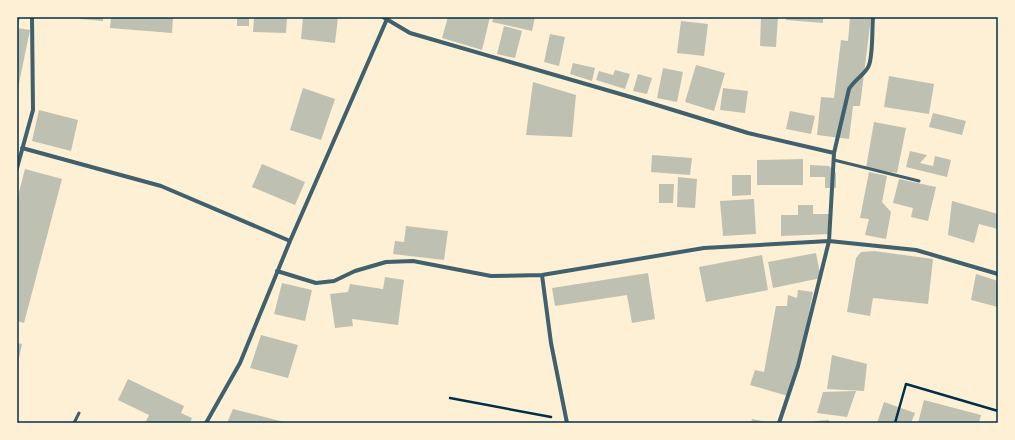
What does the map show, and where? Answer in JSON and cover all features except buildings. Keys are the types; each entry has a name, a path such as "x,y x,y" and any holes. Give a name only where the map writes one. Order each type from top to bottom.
{"street":[{"path":"17,168 33,110 32,17"},
{"path":"779,423 798,366 829,241 834,153 849,90 854,81 863,74 869,65 873,17"},
{"path":"206,423 240,362 277,271 386,18 410,33 634,98 748,133 834,153"},
{"path":"22,148 161,186 290,241"},
{"path":"277,271 316,282 334,281 355,271 386,262 413,261 491,276 542,275 704,248 829,241 916,250 998,274"},
{"path":"542,275 551,343 566,422"}],"lane":[{"path":"834,160 919,181"},
{"path":"74,423 79,413"}],"path":[{"path":"895,423 906,384 998,411"},
{"path":"450,398 566,422"}]}
